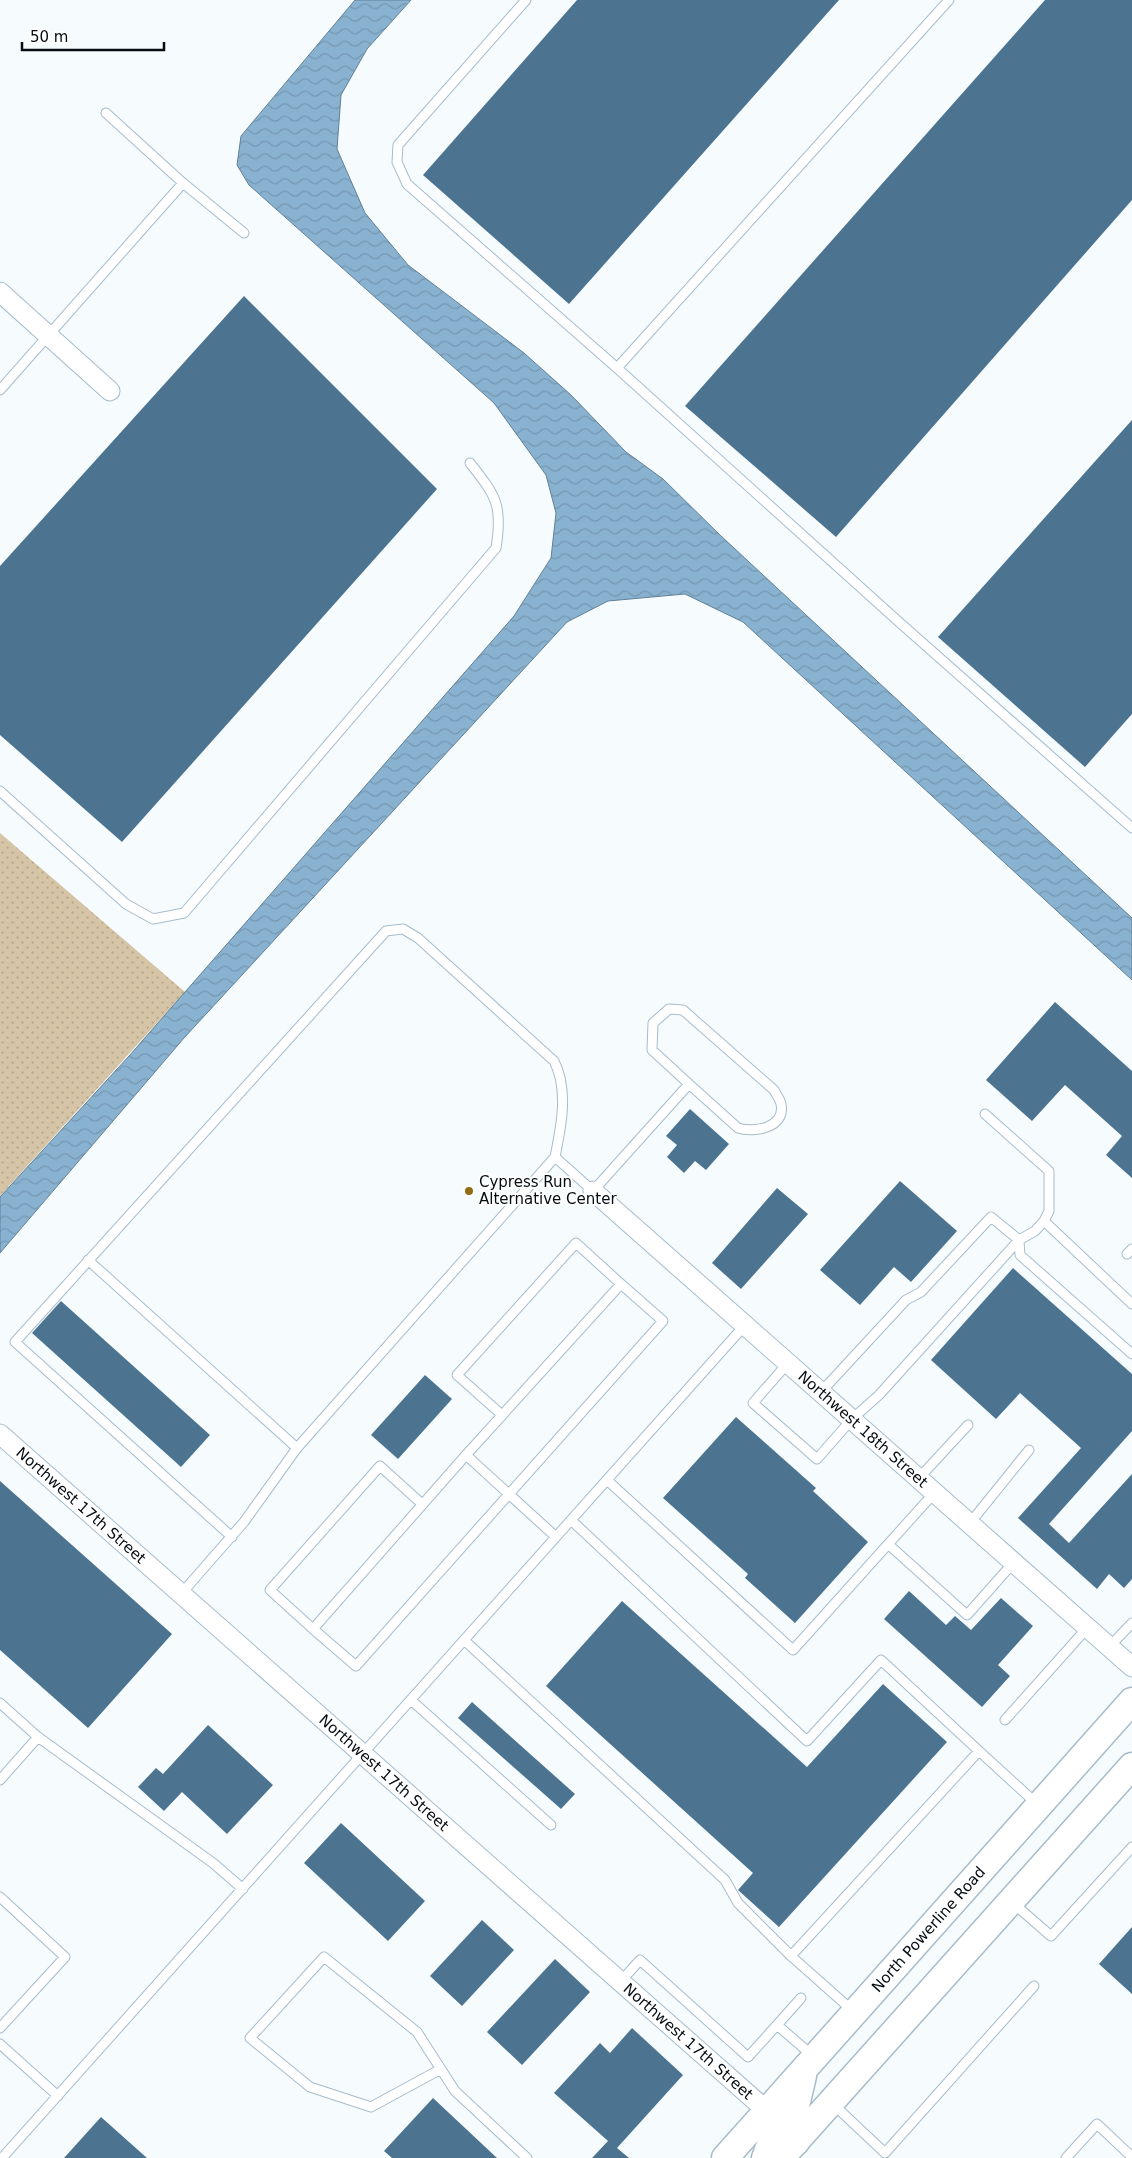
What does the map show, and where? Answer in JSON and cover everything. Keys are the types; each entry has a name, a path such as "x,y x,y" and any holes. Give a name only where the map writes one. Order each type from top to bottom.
{"main road":[{"name":"North Powerline Road","path":"725,2158 1132,1701"},
{"path":"788,2150 1132,1766"},
{"path":"788,2150 794,2107 809,2064"},
{"path":"765,2158 772,2139 772,2128 767,2112"}],"street":[{"path":"0,292 110,391"},
{"name":"Northwest 18th Street","path":"593,1191 1132,1667"},
{"name":"Northwest 17th Street","path":"0,1434 767,2112"}],"lane":[{"path":"526,0 398,144 397,162 406,184 617,368 899,622 1131,826"},
{"path":"617,368 949,0"},
{"path":"106,113 183,183 244,232"},
{"path":"0,390 183,183"},
{"path":"0,791 126,904 153,919 184,913 496,548 500,521 494,492 470,463"},
{"path":"182,1594 232,1537 297,1448 555,1158 562,1121 562,1094 561,1080 554,1061 418,938 403,929 395,928 386,931 380,936 15,1342 232,1537"},
{"path":"669,1009 683,1010 774,1090 781,1103 781,1111 778,1118 765,1128 747,1131 738,1128 689,1084 652,1050 653,1023 669,1009"},
{"path":"555,1158 593,1191 689,1084"},
{"path":"788,1363 753,1402 817,1459 852,1419 879,1395 1019,1240 1035,1231 1044,1221 1049,1211 1049,1171 985,1114"},
{"path":"821,1392 906,1300 921,1292 991,1217 1019,1240 1020,1255 1132,1354"},
{"path":"1044,1221 1132,1304"},
{"path":"422,1504 380,1466 270,1590 356,1666 663,1321 576,1243 457,1375 502,1415"},
{"path":"88,1260 297,1448"},
{"path":"313,1629 422,1504 620,1284"},
{"path":"2,2158 745,1325"},
{"path":"920,1478 968,1425"},
{"path":"970,1523 1029,1450"},
{"path":"466,1455 556,1537"},
{"path":"607,1480 793,1650 935,1492"},
{"path":"571,1520 806,1740 881,1660 1039,1806"},
{"path":"888,1544 967,1615 1014,1562"},
{"path":"1109,1647 1132,1623"},
{"path":"1005,1720 1088,1627"},
{"path":"464,1640 725,1880 738,1903 791,1956 855,2013"},
{"path":"411,1700 552,1825"},
{"path":"0,1703 38,1737 213,1863 242,1889"},
{"path":"0,1780 38,1737"},
{"path":"791,1956 979,1751"},
{"path":"1011,1901 1051,1936 1132,1847"},
{"path":"0,1897 65,1957 0,2028"},
{"path":"441,2069 371,2106 310,2087 250,2038 324,1957 417,2032 441,2069 455,2091 527,2158"},
{"path":"621,1981 640,1960 748,2057 801,1998"},
{"path":"831,2102 888,2155 1034,1986"},
{"path":"777,2025 809,2064"},
{"path":"0,2044 58,2096"},
{"path":"1066,2158 1096,2124 1132,2157"}],"shaded area":[{"path":"0,833 185,992 0,1196"}],"water":[{"path":"355,0 411,0 367,49 341,95 337,149 365,213 408,265 524,353 571,395 626,452 663,479 720,535 1132,918 1132,980 743,622 685,594 608,601 567,622 184,1038 0,1253 0,1197 129,1056 514,616 551,558 556,513 546,475 494,403 249,185 237,165 241,136"}],"building":[{"path":"577,0 839,0 569,304 423,175"},
{"path":"1045,0 1132,0 1132,200 836,537 685,406"},
{"path":"244,296 437,489 122,842 0,735 0,566"},
{"path":"1132,420 1132,714 1085,767 938,637"},
{"path":"1055,1002 1132,1071 1132,1178 1106,1155 1122,1136 1065,1085 1032,1121 986,1080"},
{"path":"690,1109 729,1144 706,1170 695,1161 684,1173 667,1157 677,1145 666,1136"},
{"path":"900,1181 957,1231 911,1282 894,1267 860,1305 820,1270"},
{"path":"777,1188 808,1214 741,1289 712,1263"},
{"path":"1013,1268 1132,1374 1132,1431 1049,1524 1069,1543 1132,1474 1132,1579 1124,1588 1109,1574 1097,1589 1018,1518 1081,1448 1020,1393 996,1419 931,1360"},
{"path":"61,1301 210,1435 181,1467 32,1333"},
{"path":"425,1375 452,1399 398,1459 371,1435"},
{"path":"736,1417 816,1488 813,1491 868,1542 795,1623 745,1578 748,1574 663,1498"},
{"path":"0,1481 172,1634 88,1728 0,1650"},
{"path":"909,1591 946,1625 955,1616 971,1630 1001,1598 1033,1626 998,1665 1010,1676 982,1707 884,1619"},
{"path":"622,1601 807,1767 883,1684 947,1742 779,1927 738,1890 753,1873 546,1686"},
{"path":"472,1702 575,1794 561,1809 458,1718"},
{"path":"208,1725 273,1785 227,1834 182,1792 164,1811 138,1787 156,1768 163,1774"},
{"path":"341,1823 425,1901 388,1941 304,1863"},
{"path":"482,1920 514,1950 462,2006 430,1976"},
{"path":"1132,1927 1132,1994 1099,1964"},
{"path":"555,1959 590,1992 522,2065 487,2032"},
{"path":"632,2028 683,2075 617,2148 629,2158 592,2158 608,2141 554,2093 600,2043 610,2053"},
{"path":"433,2098 497,2158 392,2158 384,2151"},
{"path":"101,2117 147,2158 64,2158"}],"place":[{"name":"Cypress Run Alternative Center","path":"469,1191"}]}
